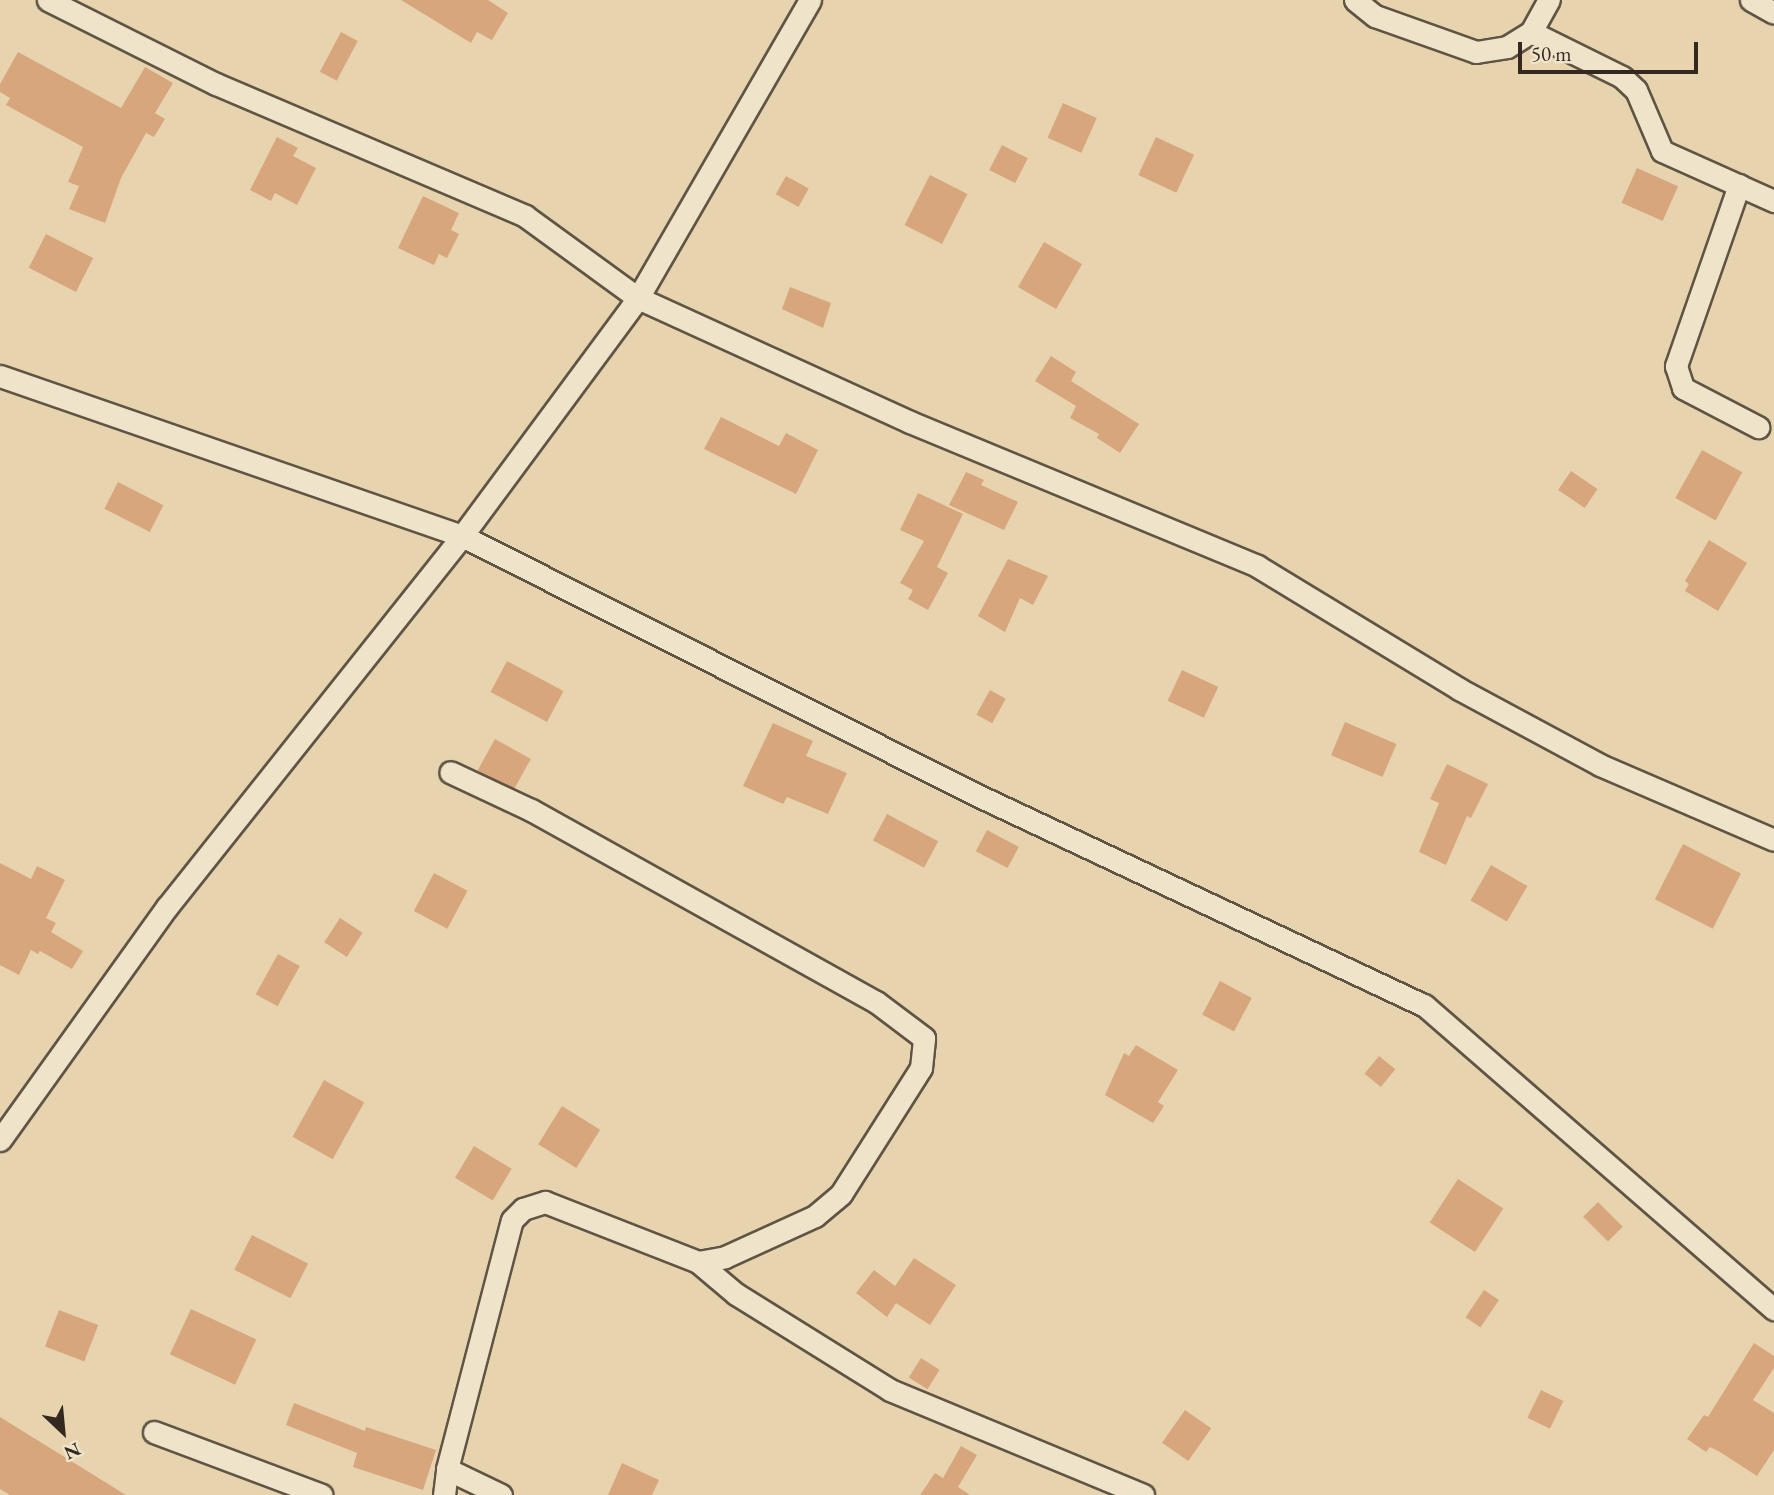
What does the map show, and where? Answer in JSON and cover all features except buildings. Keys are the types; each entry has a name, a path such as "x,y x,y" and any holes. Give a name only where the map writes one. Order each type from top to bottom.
{"street":[{"path":"48,0 216,84 525,216 638,298 910,422 1257,566 1458,689 1600,765 1774,840"},
{"path":"0,1140 167,907 462,536 638,298 810,0"},
{"path":"1355,0 1375,16 1476,52 1507,47 1531,32 1549,0"},
{"path":"1751,0 1774,13"},
{"path":"1531,32 1622,77 1636,90 1662,151 1774,201"},
{"path":"1739,185 1676,366 1683,388 1758,427"},
{"path":"0,376 462,536 979,796 1424,1005 1774,1309"},
{"path":"450,772 531,810 876,1002 924,1038 921,1068 841,1194 815,1216 725,1257 698,1262"},
{"path":"444,1495 447,1469 512,1220 523,1209 545,1202 698,1262 736,1294 890,1390 1143,1495"},
{"path":"154,1432 322,1495"},
{"path":"447,1469 501,1495"}]}
